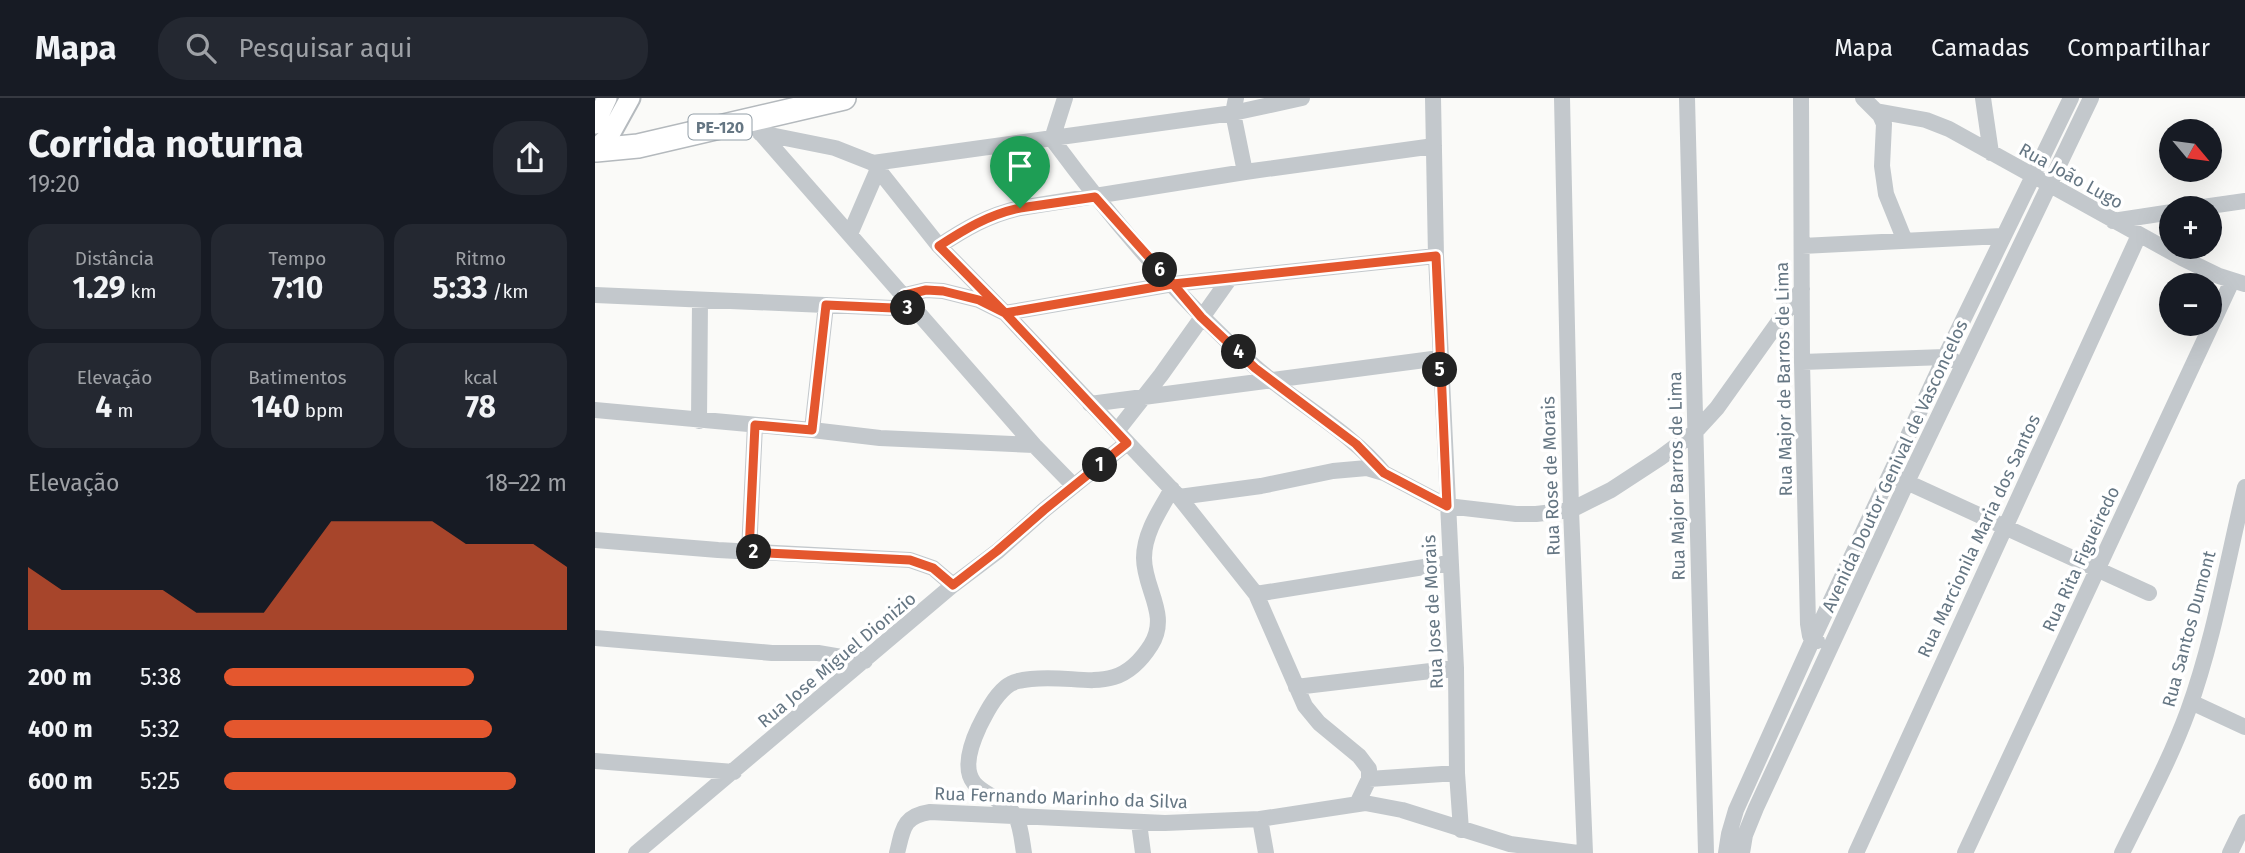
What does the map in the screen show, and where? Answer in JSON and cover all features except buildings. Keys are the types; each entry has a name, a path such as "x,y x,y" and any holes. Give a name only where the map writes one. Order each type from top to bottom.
{"highway":[{"name":"PE-120","path":"595,150 638,146 755,126 844,98"}],"main road":[{"path":"595,124 607,98"},
{"path":"595,150 617,125 630,98"}],"street":[{"path":"1052,139 1065,98"},
{"path":"876,166 1052,139 1234,105 1302,98"},
{"name":"Rua Jose de Morais","path":"1433,98 1436,256 1461,830"},
{"name":"Rua Rose de Morais","path":"1562,98 1571,510 1585,853"},
{"name":"Rua Major Barros de Lima","path":"1687,98 1706,853"},
{"name":"Rua Major de Barros de Lima","path":"1801,98 1808,624 1813,639"},
{"path":"1863,98 1882,119 1885,129 1882,166 1886,194 1905,240"},
{"path":"1983,98 1991,153"},
{"name":"Avenida Doutor Genival de Vasconcelos","path":"1726,853 1728,834 1736,810 1813,639 2002,236 2071,98"},
{"name":"Avenida Doutor Genival de Vasconcelos","path":"1742,853 1749,822 1907,482 2091,98"},
{"path":"1234,105 1245,172"},
{"name":"Rua João Lugo","path":"1876,111 1937,124 2182,258 2239,283"},
{"path":"755,126 835,148 876,166 939,246 1175,493 1256,594 1311,715 1366,766 1369,779 1357,804"},
{"path":"755,126 1034,445 1074,486"},
{"path":"1052,139 1095,197 1201,317 1269,379 1361,449 1384,473"},
{"path":"939,246 969,226 996,213 1245,172 1434,146"},
{"path":"850,234 876,166"},
{"path":"2222,204 2245,201"},
{"path":"2113,221 2159,214"},
{"name":"Rua Marcionila Maria dos Santos","path":"1856,853 2139,235"},
{"path":"1802,246 2002,236"},
{"path":"905,295 926,290 943,291 979,300 1005,313 1173,284 1436,256"},
{"name":"Rua Jose Miguel Dionizio","path":"636,853 1074,486 1122,437 1144,397 1230,278"},
{"name":"Rua Rita Figueiredo","path":"1965,853 2098,569 2239,283"},
{"path":"1175,493 1261,486 1347,469 1367,468 1384,473 1447,506 1526,514 1571,510 1611,490 1695,432 1717,408 1802,289"},
{"path":"595,295 916,309"},
{"path":"699,421 700,301"},
{"path":"812,430 826,305"},
{"path":"1803,362 1945,357 1963,364"},
{"path":"1090,404 1440,358"},
{"path":"595,410 913,440 1034,445"},
{"path":"749,552 755,425"},
{"path":"1891,475 2149,593"},
{"name":"Rua Santos Dumont","path":"2122,853 2176,741 2191,702 2216,614 2245,487"},
{"path":"1024,853 1016,818 1007,807 978,787 972,779 969,762 979,728 996,699 1014,682 1059,677 1108,681 1130,667 1150,647 1159,619 1145,568 1145,547 1151,527 1175,493"},
{"path":"595,540 749,552 910,560 933,568 953,585"},
{"path":"1256,594 1450,563"},
{"path":"595,638 772,653 818,653 865,661"},
{"path":"1813,639 1831,647"},
{"path":"1296,687 1456,668"},
{"path":"2191,702 2245,727"},
{"path":"595,761 734,772"},
{"path":"1369,779 1457,774"},
{"name":"Rua Fernando Marinho da Silva","path":"897,853 906,824 911,817 920,814 967,813 1016,818 1139,822 1260,819 1357,804 1387,807 1510,844 1578,853"},
{"path":"1260,819 1266,853"},
{"path":"1139,822 1143,853"},
{"path":"2230,853 2245,822"}],"route":[{"path":"1020,208 982,219 939,246 1005,313 1127,443 953,585 933,568 910,560 749,552 755,425 812,430 826,305 916,309 905,295 926,290 943,291 979,300 1005,313 1173,284 1201,317 1255,368 1356,444 1384,473 1447,506 1436,256 1173,284 1095,197 1020,208"}]}
